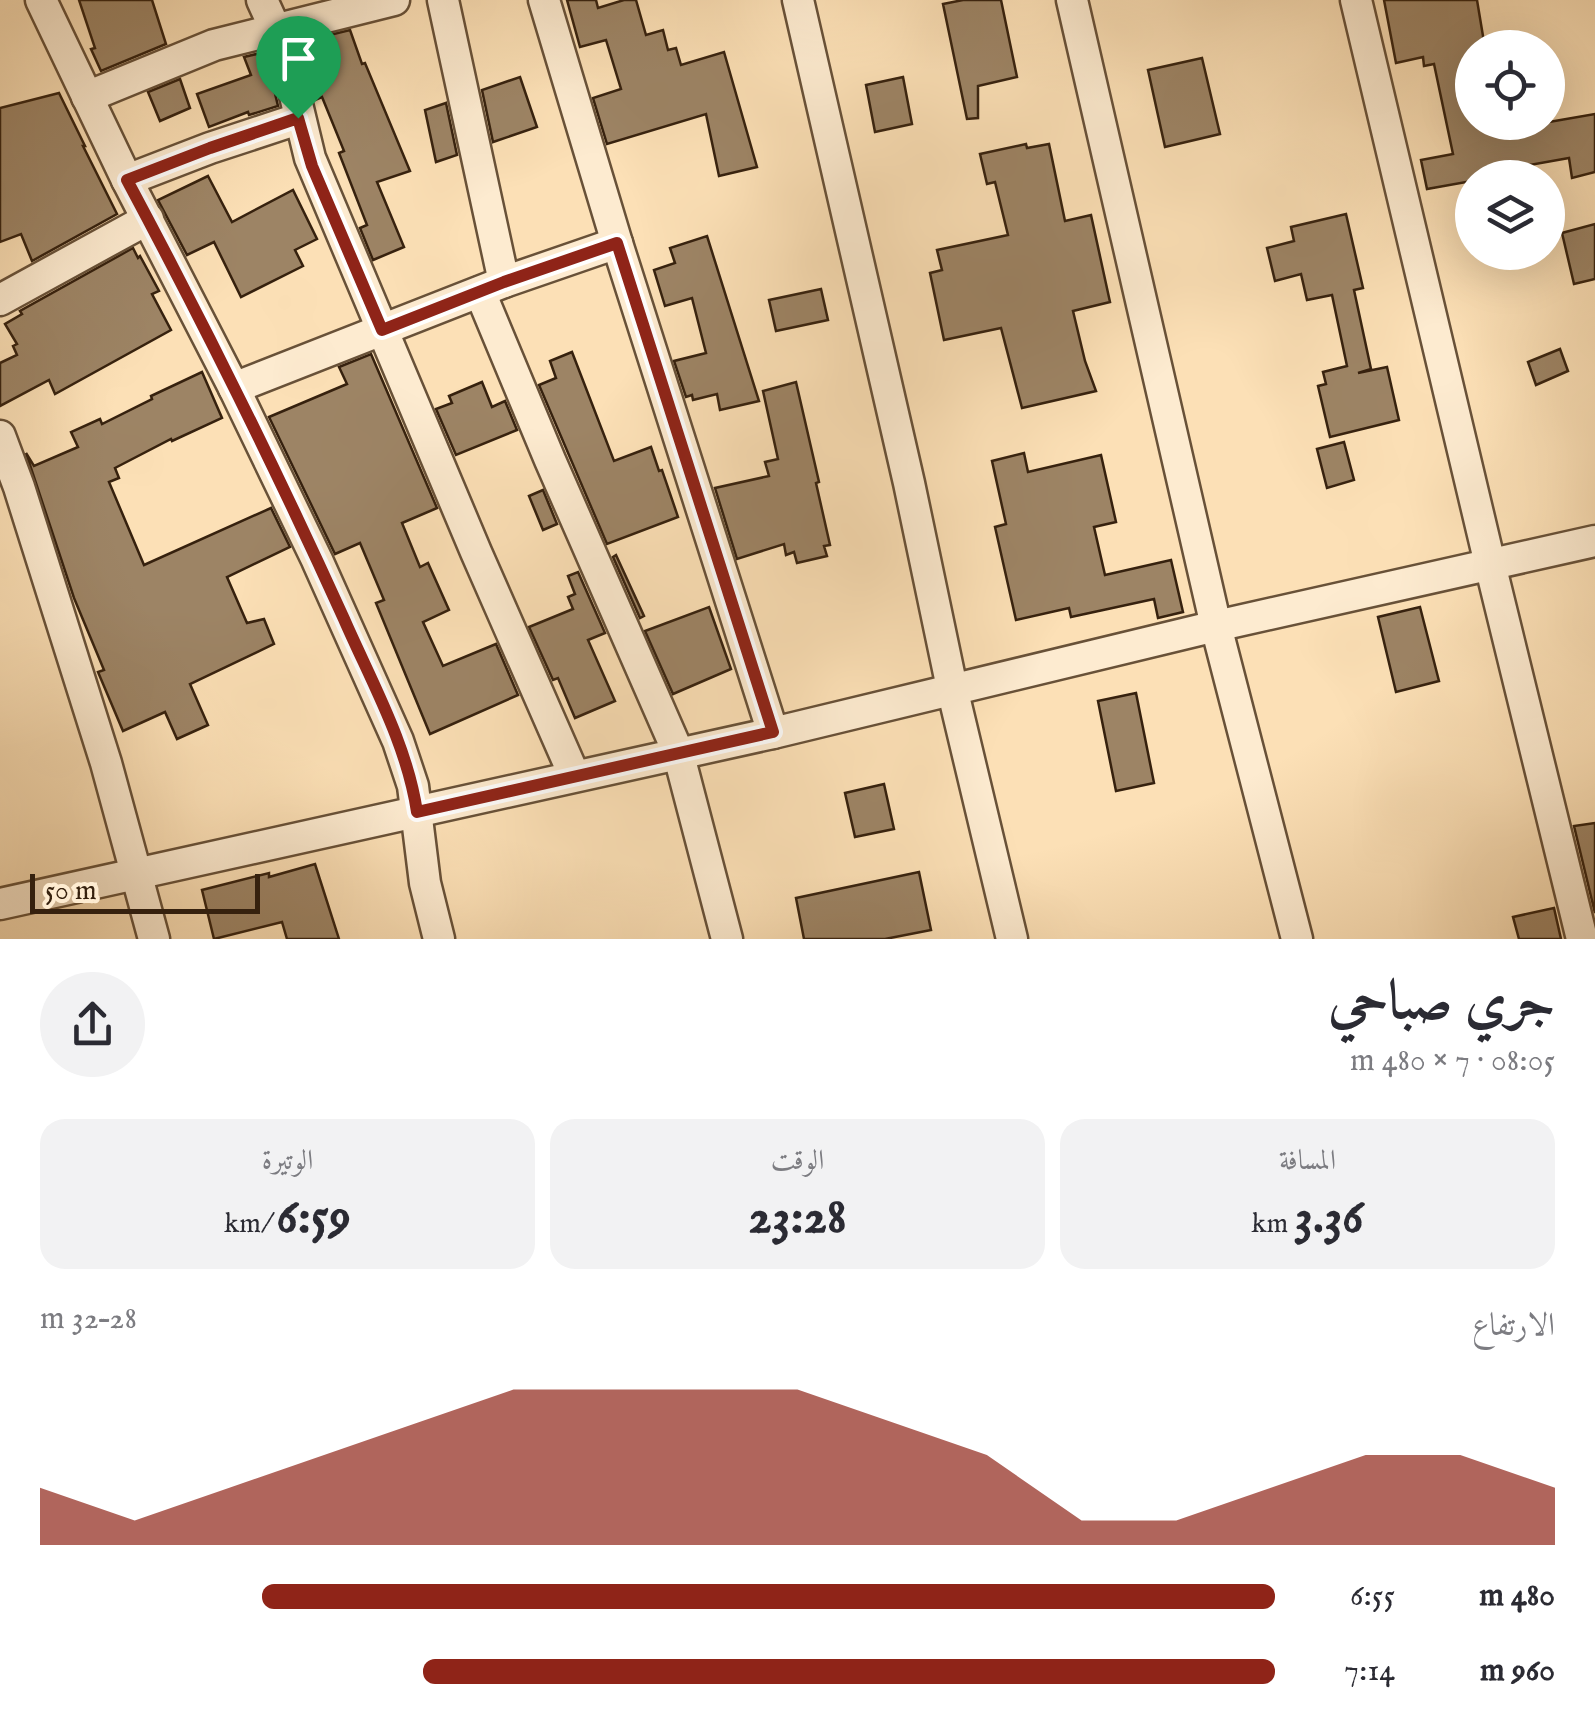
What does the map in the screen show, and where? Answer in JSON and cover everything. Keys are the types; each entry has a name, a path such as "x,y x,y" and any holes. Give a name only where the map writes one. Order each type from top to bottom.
{"street":[{"path":"42,0 127,180 317,560 398,741 413,786 425,883 439,939"},
{"path":"262,0 286,60 312,166 574,775"},
{"path":"87,96 198,50 394,0"},
{"path":"443,0 492,287 550,460 678,752 727,939"},
{"path":"544,0 773,732"},
{"path":"798,0 1012,939"},
{"path":"1072,0 1216,626 1297,939"},
{"path":"1356,0 1582,939"},
{"path":"127,180 298,118"},
{"path":"0,300 148,219"},
{"path":"234,388 492,287 617,243"},
{"path":"0,436 76,668 154,939"},
{"path":"0,904 773,732 1595,541"}],"building":[{"path":"79,0 152,0 166,44 101,71 91,49 95,48"},
{"path":"567,0 596,0 598,8 636,0 646,35 663,30 668,50 676,48 681,65 724,52 757,167 719,176 706,114 607,144 593,98 621,89 606,40 580,47"},
{"path":"1001,0 1017,77 978,86 978,118 967,119 943,4"},
{"path":"1384,0 1477,0 1482,30 1455,30 1455,140 1565,140 1565,119 1595,114 1595,172 1572,178 1569,158 1455,160 1455,184 1427,189 1421,160 1453,154 1434,64 1424,66 1423,57 1396,63"},
{"path":"350,30 410,171 377,182 404,247 373,260 360,228 367,225 339,153 344,151 322,97 315,100 301,42"},
{"path":"265,52 278,106 209,127 197,94 251,75 244,57"},
{"path":"1202,58 1220,134 1165,147 1148,70"},
{"path":"520,77 537,127 493,142 482,90"},
{"path":"903,77 912,124 875,132 866,85"},
{"path":"180,79 190,108 160,121 148,92"},
{"path":"59,93 117,214 32,261 21,234 0,242 0,108"},
{"path":"446,103 457,155 436,162 425,110"},
{"path":"1026,144 1027,148 1049,144 1065,221 1091,215 1110,302 1073,311 1096,391 1022,408 1001,328 944,340 930,273 942,270 937,250 1008,235 995,182 987,184 980,154"},
{"path":"208,176 232,222 293,190 317,239 295,250 303,266 241,297 214,242 187,255 158,200"},
{"path":"1346,214 1363,288 1354,290 1371,369 1358,373 1387,367 1399,420 1330,437 1318,386 1326,384 1323,372 1347,366 1332,295 1307,300 1301,274 1275,281 1267,248 1294,241 1291,227"},
{"path":"1595,224 1595,279 1574,284 1565,232"},
{"path":"707,236 759,401 720,410 717,394 693,400 692,395 686,397 674,361 706,353 692,298 665,306 654,270 675,263 670,248"},
{"path":"133,248 159,291 152,294 171,330 55,394 49,380 0,406 0,363 17,355 13,346 17,344 5,324 22,314 20,311"},
{"path":"821,289 828,320 776,331 769,300"},
{"path":"1560,349 1568,371 1536,385 1528,362"},
{"path":"572,352 614,461 651,447 678,517 607,544 539,385 556,378 550,361"},
{"path":"371,354 437,508 402,523 420,567 428,563 449,610 423,622 443,666 496,644 518,695 430,734 376,603 384,600 360,543 335,554 269,417 347,384 339,367"},
{"path":"202,372 222,418 115,468 119,478 109,482 144,565 271,508 290,547 227,577 247,623 264,619 274,644 190,684 208,725 177,739 165,712 123,731 98,672 104,670 74,598 26,453 34,466 78,447 71,432 100,419 102,424"},
{"path":"482,382 492,407 505,401 517,430 456,455 436,409 452,403 449,396"},
{"path":"796,382 819,482 816,483 830,545 824,546 827,556 797,563 794,552 786,555 784,544 737,559 715,488 769,476 765,462 778,459 763,391"},
{"path":"1344,442 1354,480 1327,488 1317,449"},
{"path":"1024,453 1028,472 1101,455 1116,522 1094,527 1105,575 1171,560 1183,612 1158,618 1154,599 1071,617 1069,608 1016,620 995,527 1006,524 992,461"},
{"path":"543,490 557,524 543,530 529,496"},
{"path":"616,555 644,616 640,618 613,557"},
{"path":"578,572 605,633 588,640 615,701 575,718 529,627 573,609 568,597 575,594 568,576"},
{"path":"709,607 731,669 673,694 645,631"},
{"path":"1420,607 1439,681 1396,692 1378,617"},
{"path":"1136,693 1154,783 1116,791 1098,701"},
{"path":"884,784 894,829 855,837 845,793"},
{"path":"1595,823 1595,913 1574,826"},
{"path":"315,864 339,939 287,939 282,922 214,939 202,890"},
{"path":"919,872 931,930 885,939 804,939 796,898"},
{"path":"1554,908 1561,939 1519,939 1513,917"}],"route":[{"path":"298,118 312,166 382,330 617,243 773,732 417,812 398,741 317,560 127,180 298,118"}]}
